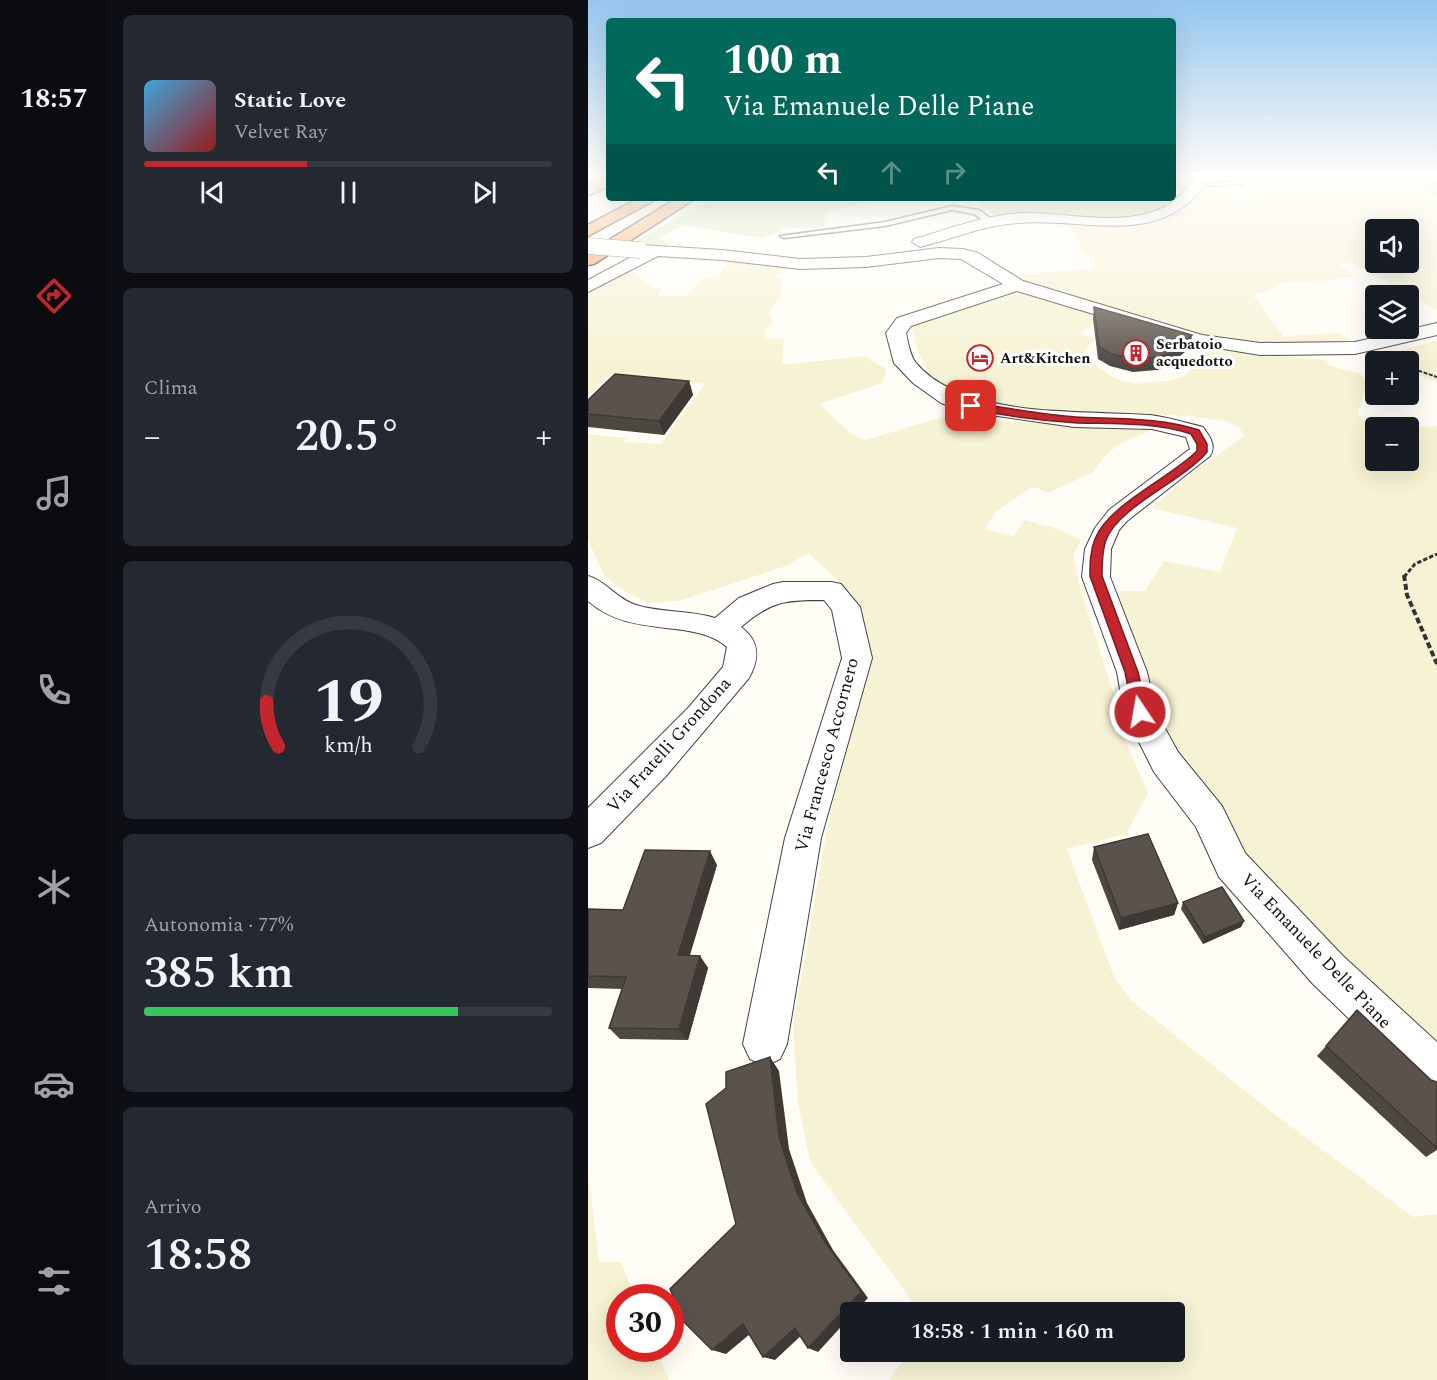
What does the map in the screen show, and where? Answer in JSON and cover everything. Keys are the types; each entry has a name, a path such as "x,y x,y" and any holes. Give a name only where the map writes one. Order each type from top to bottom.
{"highway":[{"path":"588,260 621,239"}],"street":[{"path":"866,262 876,255 933,239"},
{"path":"588,246 722,255 800,264 866,262 916,255 963,254 972,257 1017,285 1200,340 1260,348 1309,350 1355,348 1437,329"},
{"path":"588,287 647,250"},
{"name":"Via Emanuele Delle Piane","path":"1017,285 904,322 896,333 904,363 920,379 939,392 971,406 1074,420 1152,422 1195,432 1202,444 1202,452 1189,465 1115,518 1101,538 1096,562 1096,576 1132,672 1140,712 1166,762 1209,817 1232,865 1328,970 1437,1072"},
{"path":"588,585 603,601 630,614 721,629"},
{"name":"Via Francesco Accornero","path":"721,629 748,605 783,591 831,591 846,607 857,658 803,838 765,1044"},
{"name":"Via Fratelli Grondona","path":"588,832 654,766 700,716 738,669 742,644 735,636 721,629"}],"path":[{"path":"1419,371 1437,377"},
{"path":"1437,554 1415,564 1404,575 1407,595 1437,664"}],"shaded area":[{"path":"1077,239 1365,239 1365,269 1352,262 1340,265 1354,276 1324,282 1291,281 1276,285 1270,291 1253,295 1283,336 1340,333 1352,342 1262,344 1197,335 1030,284 1014,275 1096,268"},
{"path":"1419,239 1437,239 1437,310 1419,300 1419,285 1393,285 1371,273 1419,273"},
{"path":"730,260 786,268 776,277 783,282 780,298 769,313 773,322 766,328 764,339 784,338 782,365 865,356 887,370 882,383 820,404 852,435 866,440 939,418 1148,428 1150,431 1119,444 1106,455 1093,472 1048,493 1037,488 1030,488 996,512 984,529 1014,536 1024,520 1058,529 1081,540 1073,555 1080,587 1115,699 1117,722 1148,793 1126,834 1067,849 1114,977 1132,1001 1273,1113 1413,1217 1437,1214 1437,1380 889,1380 902,1362 1185,1362 1185,1302 913,1302 810,1162 798,1103 793,1025 828,824 868,664 864,622 852,593 808,553 786,566 679,601 649,603 620,589 604,575 588,540 588,434 627,438 624,442 661,444 705,384 612,373 588,395 588,294 633,269 635,276 640,276 644,283 651,285 650,288 662,289 658,296 687,296 705,277 717,278"},
{"path":"1019,291 1100,318 1080,334 1096,339 1084,350 1089,361 1116,379 1136,384 1172,380 1185,376 1196,362 1199,349 1326,360 1330,366 1361,374 1365,379 1365,389 1358,414 1365,422 1365,471 1419,471 1419,427 1437,426 1437,1049 1247,865 1168,746 1148,702 1117,591 1145,591 1164,561 1220,572 1237,528 1151,508 1195,471 1244,436 1239,427 1224,421 1189,416 1059,411 968,399 944,387 927,369 917,349 911,326"},
{"path":"1437,340 1437,382 1419,376 1419,351 1399,351"},
{"path":"588,1170 599,1262 621,1262 630,1284 606,1284 606,1362 661,1362 669,1380 588,1380"}],"green space":[{"path":"638,239 672,242 662,247 630,244"}],"building":[{"path":"1094,307 1192,335 1168,354 1159,357 1134,359 1111,354 1099,347"},
{"path":"615,374 689,381 659,421 588,414 588,400"},
{"path":"1148,834 1178,903 1121,918 1094,847"},
{"path":"645,850 710,851 678,955 700,956 679,1029 609,1028 626,977 588,976 588,909 623,910"},
{"path":"1222,887 1244,921 1205,937 1183,902"},
{"path":"1357,1010 1431,1080 1437,1082 1437,1148 1326,1046"},
{"path":"770,1057 779,1137 797,1193 825,1242 861,1292 852,1302 840,1302 840,1314 808,1348 795,1328 763,1357 743,1324 712,1350 684,1322 684,1284 675,1284 736,1224 706,1104 726,1088 726,1072"}],"place":[{"name":"Serbatoio acquedotto","path":"1136,353"},
{"name":"Art&Kitchen","path":"980,358"}],"route":[{"path":"971,406 1074,420 1117,420 1174,425 1195,432 1202,444 1202,452 1189,465 1162,482 1115,518 1101,538 1096,562 1096,576 1132,672 1140,712"}]}
